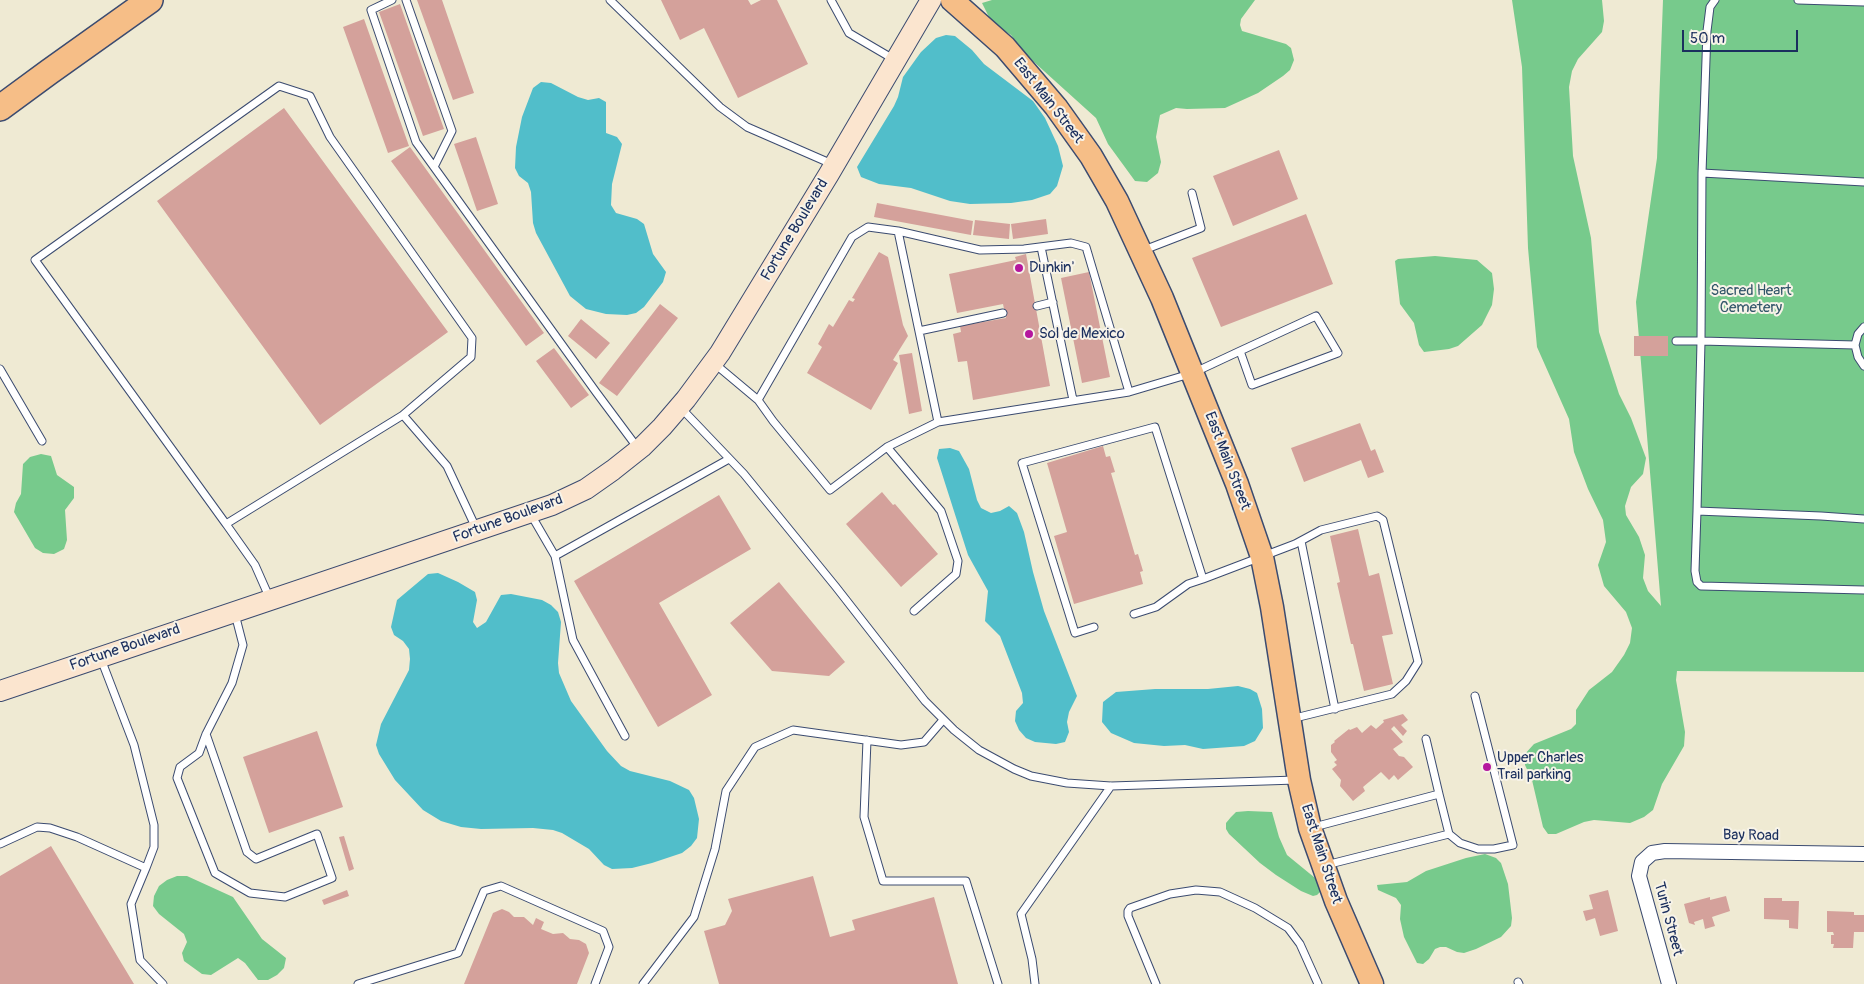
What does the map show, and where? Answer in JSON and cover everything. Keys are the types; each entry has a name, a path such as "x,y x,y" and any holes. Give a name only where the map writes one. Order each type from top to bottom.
{"highway":[{"path":"0,108 150,0"}],"main road":[{"name":"Fortune Boulevard","path":"0,691 552,506 586,489 639,450 680,406 713,362 743,316 931,0"},
{"name":"East Main Street","path":"952,0 1005,47 1056,107 1091,156 1117,201 1141,250 1238,484 1262,557 1272,607 1299,780 1310,828 1336,901 1372,984"}],"street":[{"name":"Bay Road","path":"1642,862 1652,853 1665,851 1864,854"},
{"name":"Turin Street","path":"1642,862 1639,876 1669,984"}],"lane":[{"path":"392,0 370,10 416,142 639,450"},
{"path":"406,0 452,131 434,167"},
{"path":"610,0 720,107 747,127 834,165"},
{"path":"831,0 850,33 896,60"},
{"path":"1715,0 1710,7 1707,31 1702,173 1701,341 1695,570 1697,582 1701,586 1864,590"},
{"path":"1798,0 1864,2"},
{"path":"226,524 403,415 471,357 472,338 330,137 310,96 279,86 35,260 255,565 270,599"},
{"path":"1702,173 1864,182"},
{"path":"1141,250 1201,228 1192,193"},
{"path":"758,400 852,237 868,227 898,230 980,250 1024,250 1071,243 1086,247 1129,392"},
{"path":"898,230 938,422"},
{"path":"1041,247 1073,400"},
{"path":"1037,306 1052,302"},
{"path":"919,330 1003,313"},
{"path":"713,362 758,400 830,490 887,447 938,422 1129,392 1193,373 1240,351 1316,316 1338,353 1252,385 1240,351"},
{"path":"1864,327 1858,334 1856,345 1858,357 1864,366"},
{"path":"1676,341 1856,345"},
{"path":"0,369 42,440"},
{"path":"680,406 744,474 925,701 943,720 979,750 1031,776 1067,783 1111,786 1299,780"},
{"path":"403,415 446,466 477,531"},
{"path":"1094,627 1075,633 1022,463 1155,427 1203,579"},
{"path":"887,447 941,511 958,561 956,574 914,611"},
{"path":"555,556 729,459"},
{"path":"1698,511 1864,519"},
{"path":"530,513 555,556 573,640 625,736"},
{"path":"1134,614 1156,607 1188,584 1262,557 1301,541 1321,530 1377,516 1383,520 1418,662 1406,681 1392,694 1289,719"},
{"path":"1301,541 1335,708"},
{"path":"206,734 247,852 256,859 317,834 332,878 285,897 250,892 216,873 177,778 180,767 199,753 206,734 232,683 242,645 235,611"},
{"path":"100,657 134,745 154,825 154,847 131,904 140,960 162,984"},
{"path":"1426,739 1448,834 1460,843 1478,849 1494,849 1513,845 1475,696"},
{"path":"643,984 694,917 715,849 726,791 755,747 793,730 901,745 924,742 943,720"},
{"path":"867,740 864,817 883,881 966,881 998,984"},
{"path":"1035,984 1032,960 1021,914 1111,786"},
{"path":"1310,828 1439,794"},
{"path":"0,844 37,827 50,828 78,837 146,868"},
{"path":"1323,866 1448,834"},
{"path":"358,984 458,953 484,891 501,886 603,931 609,947 595,984"},
{"path":"1156,984 1128,916 1128,910 1170,894 1196,890 1220,892 1255,908 1288,928 1300,944 1318,984"}],"green space":[{"path":"992,0 1255,0 1241,19 1242,31 1286,44 1291,48 1294,60 1290,70 1283,76 1258,93 1225,108 1176,108 1160,115 1156,137 1161,162 1158,173 1147,182 1135,181 1108,144 1096,118 1024,53 1011,35 992,23 982,3"},
{"name":"Sacred Heart Cemetery","path":"1512,0 1602,0 1604,21 1602,32 1578,59 1572,71 1569,87 1573,156 1591,238 1599,332 1619,394 1631,418 1646,458 1643,474 1631,487 1625,506 1626,515 1639,537 1645,555 1643,578 1648,591 1661,606 1636,302 1657,158 1663,0 1864,0 1864,672 1677,671 1676,680 1685,732 1684,746 1662,784 1653,810 1644,817 1630,823 1594,820 1584,822 1556,834 1548,834 1543,827 1532,780 1525,765 1524,755 1534,744 1571,729 1576,724 1576,710 1589,690 1612,672 1624,655 1630,643 1632,628 1626,612 1604,586 1598,565 1606,542 1603,520 1588,489 1574,452 1569,419 1537,347 1528,248 1522,67"},
{"path":"1435,256 1477,260 1492,273 1494,289 1492,305 1482,325 1458,346 1424,352 1419,345 1414,323 1400,304 1395,261 1398,259"},
{"path":"41,454 51,456 57,475 74,487 74,498 65,510 67,540 64,549 54,554 43,553 35,548 14,512 21,494 23,464 30,457"},
{"path":"1236,812 1272,812 1279,837 1287,855 1320,882 1320,892 1317,895 1313,896 1301,891 1276,875 1229,834 1226,829 1226,823"},
{"path":"1485,854 1496,858 1501,863 1508,884 1512,918 1511,926 1501,937 1476,949 1464,953 1440,947 1435,949 1429,959 1423,964 1417,963 1404,937 1400,919 1401,905 1396,898 1378,890 1377,885 1407,882 1426,871"},
{"path":"177,876 187,876 233,897 262,939 286,958 284,968 268,980 258,980 245,963 238,958 211,975 202,974 184,961 182,953 187,942 184,934 159,914 153,906 154,896 159,886"}],"water":[{"path":"946,35 955,36 972,50 984,64 1033,101 1045,118 1058,146 1063,166 1057,186 1050,194 1032,200 1011,203 970,204 950,201 911,188 879,184 861,177 857,167 894,106 903,77 921,52 936,38"},
{"path":"541,82 551,83 578,97 588,100 599,98 606,102 606,133 617,137 622,144 612,184 611,205 616,213 637,219 644,224 653,254 666,272 663,282 644,307 636,313 627,315 606,314 586,309 570,296 536,233 533,223 531,192 528,183 519,176 515,168 516,147 522,117 533,88"},
{"path":"950,448 959,451 969,469 981,508 991,513 1009,506 1017,513 1024,532 1044,611 1077,696 1069,712 1067,722 1069,732 1065,742 1056,744 1035,742 1026,738 1019,730 1015,721 1016,711 1023,703 1022,693 1000,636 985,621 988,591 968,555 937,458 939,449"},
{"path":"438,573 475,592 477,600 473,622 477,628 486,622 501,595 511,594 542,600 558,612 561,622 559,673 571,701 607,751 621,766 630,771 670,781 689,790 694,798 699,819 697,838 691,846 682,853 652,863 632,868 612,869 604,865 589,849 562,833 553,830 533,828 481,829 461,827 441,821 423,810 395,780 379,754 376,745 381,724 409,670 410,659 409,649 403,641 394,635 391,627 397,600 428,574"},
{"path":"1238,686 1257,693 1262,709 1263,728 1255,741 1244,746 1203,749 1185,745 1164,746 1134,743 1111,733 1102,722 1103,702 1116,692 1155,689 1208,689"}],"building":[{"path":"417,0 442,0 474,93 453,100"},
{"path":"661,0 748,0 751,5 761,0 777,0 808,64 738,98 704,28 680,40"},
{"path":"400,4 444,129 423,136 379,12"},
{"path":"364,19 409,146 388,153 343,27"},
{"path":"284,108 448,332 320,425 157,201"},
{"path":"476,137 498,204 477,211 454,144"},
{"path":"410,147 544,333 526,346 391,161"},
{"path":"1279,150 1298,199 1233,226 1213,176"},
{"path":"877,203 973,221 971,235 874,217"},
{"path":"1306,214 1333,284 1221,327 1192,258"},
{"path":"1046,219 1048,234 1013,239 1011,224"},
{"path":"975,220 1010,224 1009,239 973,235"},
{"path":"879,252 888,257 903,325 908,336 893,360 898,363 871,410 807,373 822,347 818,344 829,324 833,327 849,300 853,302 855,299 852,298"},
{"path":"1026,254 1050,386 973,400 967,361 958,362 953,334 961,332 960,326 1006,318 1003,304 957,313 949,274 1016,260 1015,257"},
{"path":"1089,272 1110,377 1082,383 1061,278"},
{"path":"660,304 678,318 617,396 599,383"},
{"path":"581,319 610,343 596,359 568,336"},
{"path":"1634,336 1668,336 1668,356 1634,356"},
{"path":"554,348 589,395 571,408 536,361"},
{"path":"912,353 922,411 909,414 899,355"},
{"path":"1360,423 1371,451 1375,449 1384,472 1368,478 1361,460 1304,482 1291,448"},
{"path":"1103,446 1106,457 1110,456 1115,472 1111,473 1135,555 1138,554 1143,571 1140,572 1143,584 1074,604 1054,536 1067,532 1047,463"},
{"path":"882,492 893,505 895,504 938,554 901,587 846,524"},
{"path":"719,495 751,549 659,603 712,695 658,727 574,581"},
{"path":"1358,529 1369,576 1379,573 1393,634 1382,636 1393,684 1364,691 1337,583 1340,582 1330,536"},
{"path":"779,582 845,662 829,676 772,671 730,623"},
{"path":"1403,714 1408,720 1401,725 1407,731 1403,736 1394,726 1391,729 1403,742 1393,749 1413,767 1398,780 1394,775 1389,780 1381,772 1363,787 1365,791 1353,801 1340,786 1341,780 1332,769 1337,765 1334,762 1337,760 1331,752 1331,745 1349,729 1357,727 1362,733 1371,725 1376,729 1384,722 1383,720"},
{"path":"317,731 343,807 269,833 243,757"},
{"path":"344,836 354,869 349,871 339,837"},
{"path":"51,846 134,984 0,984 0,876"},
{"path":"813,876 830,937 855,930 852,920 934,897 958,984 719,984 704,931 725,925 732,911 728,899"},
{"path":"347,890 349,896 324,905 322,900"},
{"path":"1608,890 1618,931 1600,936 1595,918 1586,921 1583,911 1593,909 1589,895"},
{"path":"1726,896 1730,911 1712,917 1715,926 1705,929 1703,919 1694,922 1695,925 1689,923 1684,904 1710,897 1710,900"},
{"path":"1764,898 1782,898 1782,901 1799,901 1798,929 1789,928 1789,920 1764,919"},
{"path":"502,909 514,917 524,917 533,925 536,918 544,922 541,929 553,934 563,933 570,939 579,940 586,944 589,953 577,984 464,984 493,913"},
{"path":"1827,911 1854,912 1854,915 1864,915 1864,932 1854,932 1853,948 1833,948 1834,944 1831,944 1831,935 1834,935 1833,932 1827,932"}],"place":[{"name":"Dunkin'","path":"1019,268"},
{"name":"Sol de Mexico","path":"1029,334"},
{"name":"Upper Charles Trail parking","path":"1487,767"}]}
